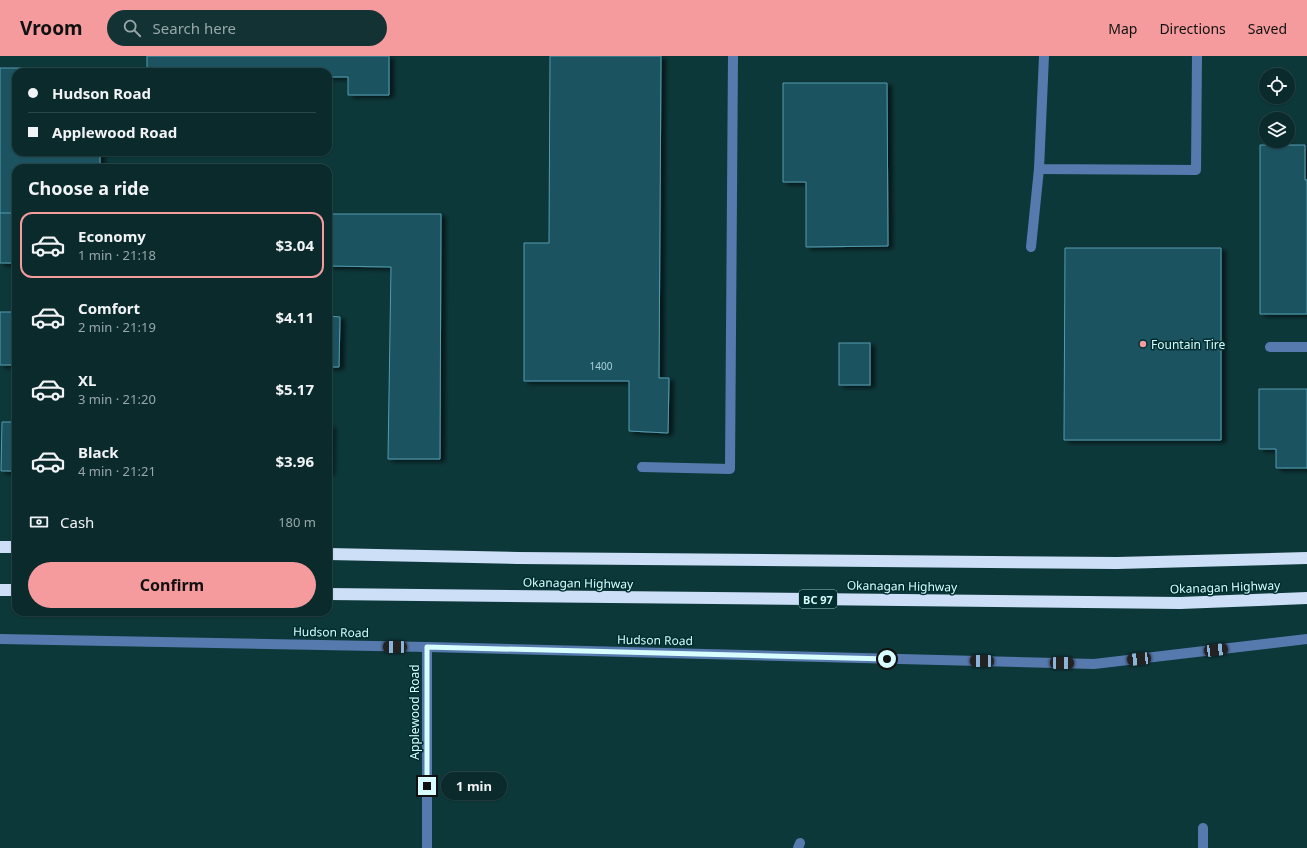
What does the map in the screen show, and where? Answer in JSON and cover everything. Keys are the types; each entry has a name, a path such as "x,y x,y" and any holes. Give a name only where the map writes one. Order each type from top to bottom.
{"highway":[{"path":"0,547 12,547"},
{"name":"Okanagan Highway","path":"332,554 518,558 1117,563 1307,558"},
{"path":"0,590 12,590"},
{"name":"Okanagan Highway","path":"332,594 1180,603 1307,598"}],"street":[{"path":"642,467 730,469 733,56"},
{"path":"1032,247 1040,169 1044,56"},
{"path":"1040,169 1196,170 1197,56"},
{"path":"1270,347 1307,347"},
{"name":"Hudson Road","path":"0,639 427,647 1094,664 1307,639"},
{"name":"Applewood Road","path":"427,647 427,848"},
{"path":"1203,828 1203,848"}],"building":[{"path":"147,56 389,56 389,95 348,95 348,77 332,77 332,68 147,68"},
{"path":"550,56 661,56 659,378 669,378 668,433 629,431 629,381 524,381 524,243 549,243"},
{"path":"0,68 12,68 12,156 100,156 100,164 12,164 12,214 0,214"},
{"path":"783,83 887,83 888,246 806,247 806,182 783,182"},
{"path":"1295,145 1305,145 1305,180 1307,180 1307,314 1260,314 1260,148 1295,148"},
{"path":"0,213 12,213 12,263 0,263"},
{"path":"332,214 441,214 440,459 388,459 391,267 332,266"},
{"name":"Fountain Tire","path":"1065,248 1221,248 1221,440 1064,440"},
{"path":"0,312 12,312 12,365 0,365"},
{"path":"332,316 340,317 339,367 332,367"},
{"path":"839,343 870,343 870,385 839,385"},
{"path":"1259,389 1307,389 1307,468 1276,468 1276,449 1259,449"},
{"path":"2,422 12,422 12,471 1,471"}],"place":[{"name":"Fountain Tire","path":"1143,344"}],"route":[{"path":"427,786 427,647 887,659"}]}
